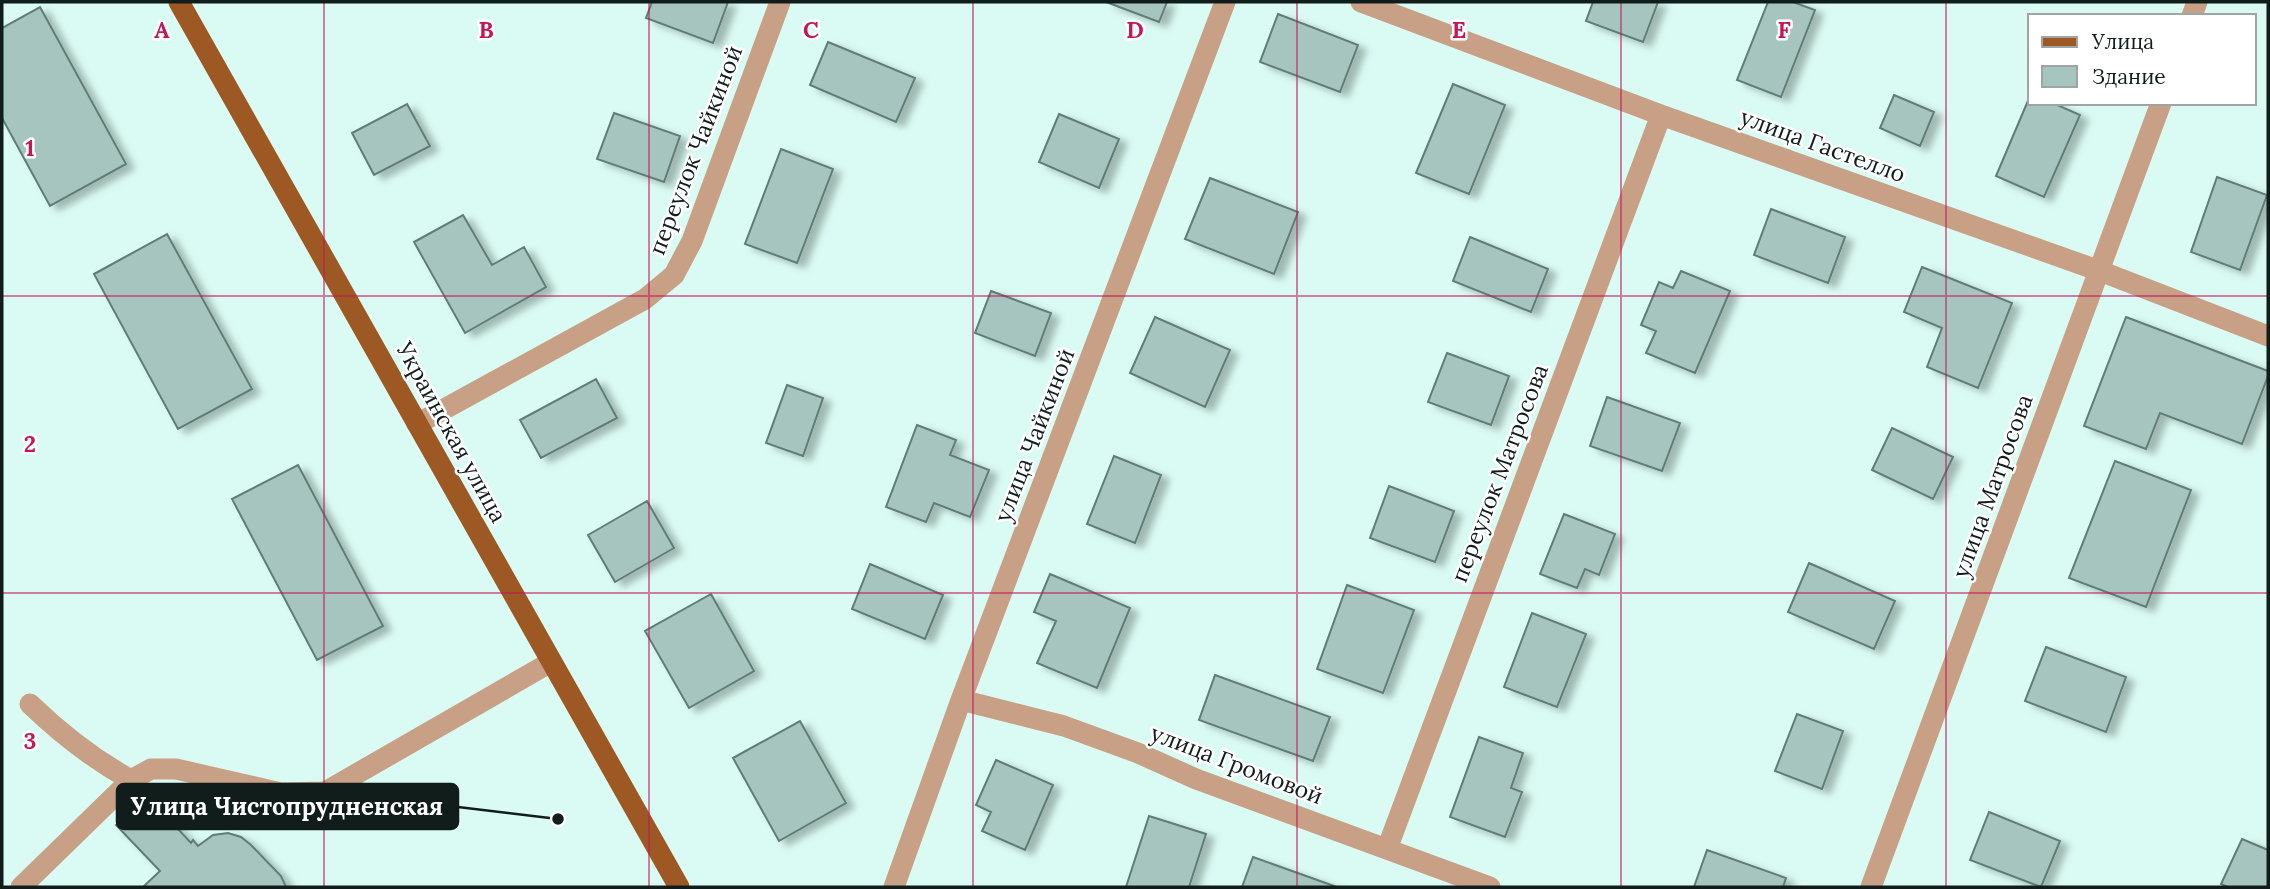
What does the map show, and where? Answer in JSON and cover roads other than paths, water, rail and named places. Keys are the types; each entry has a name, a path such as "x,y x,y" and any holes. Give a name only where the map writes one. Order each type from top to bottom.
{"main road":[{"name":"Украинская улица","path":"179,2 679,887"}],"street":[{"name":"переулок Чайкиной","path":"417,424 645,299 674,275 692,241 780,2"},
{"name":"улица Чайкиной","path":"894,887 961,700 1225,2"},
{"name":"улица Гастелло","path":"1361,2 1661,115 2100,271 2268,336"},
{"name":"улица Матросова","path":"1871,887 2160,105"},
{"name":"переулок Матросова","path":"1387,849 1661,115"},
{"path":"21,887 131,780 151,769 176,769 281,793 326,792 551,662"},
{"name":"улица Громовой","path":"961,700 1064,726 1138,753 1196,779 1490,887"},
{"path":"30,704 77,746 103,765 131,780"}],"place":[{"name":"Улица Чистопрудненская","path":"558,819"}]}
